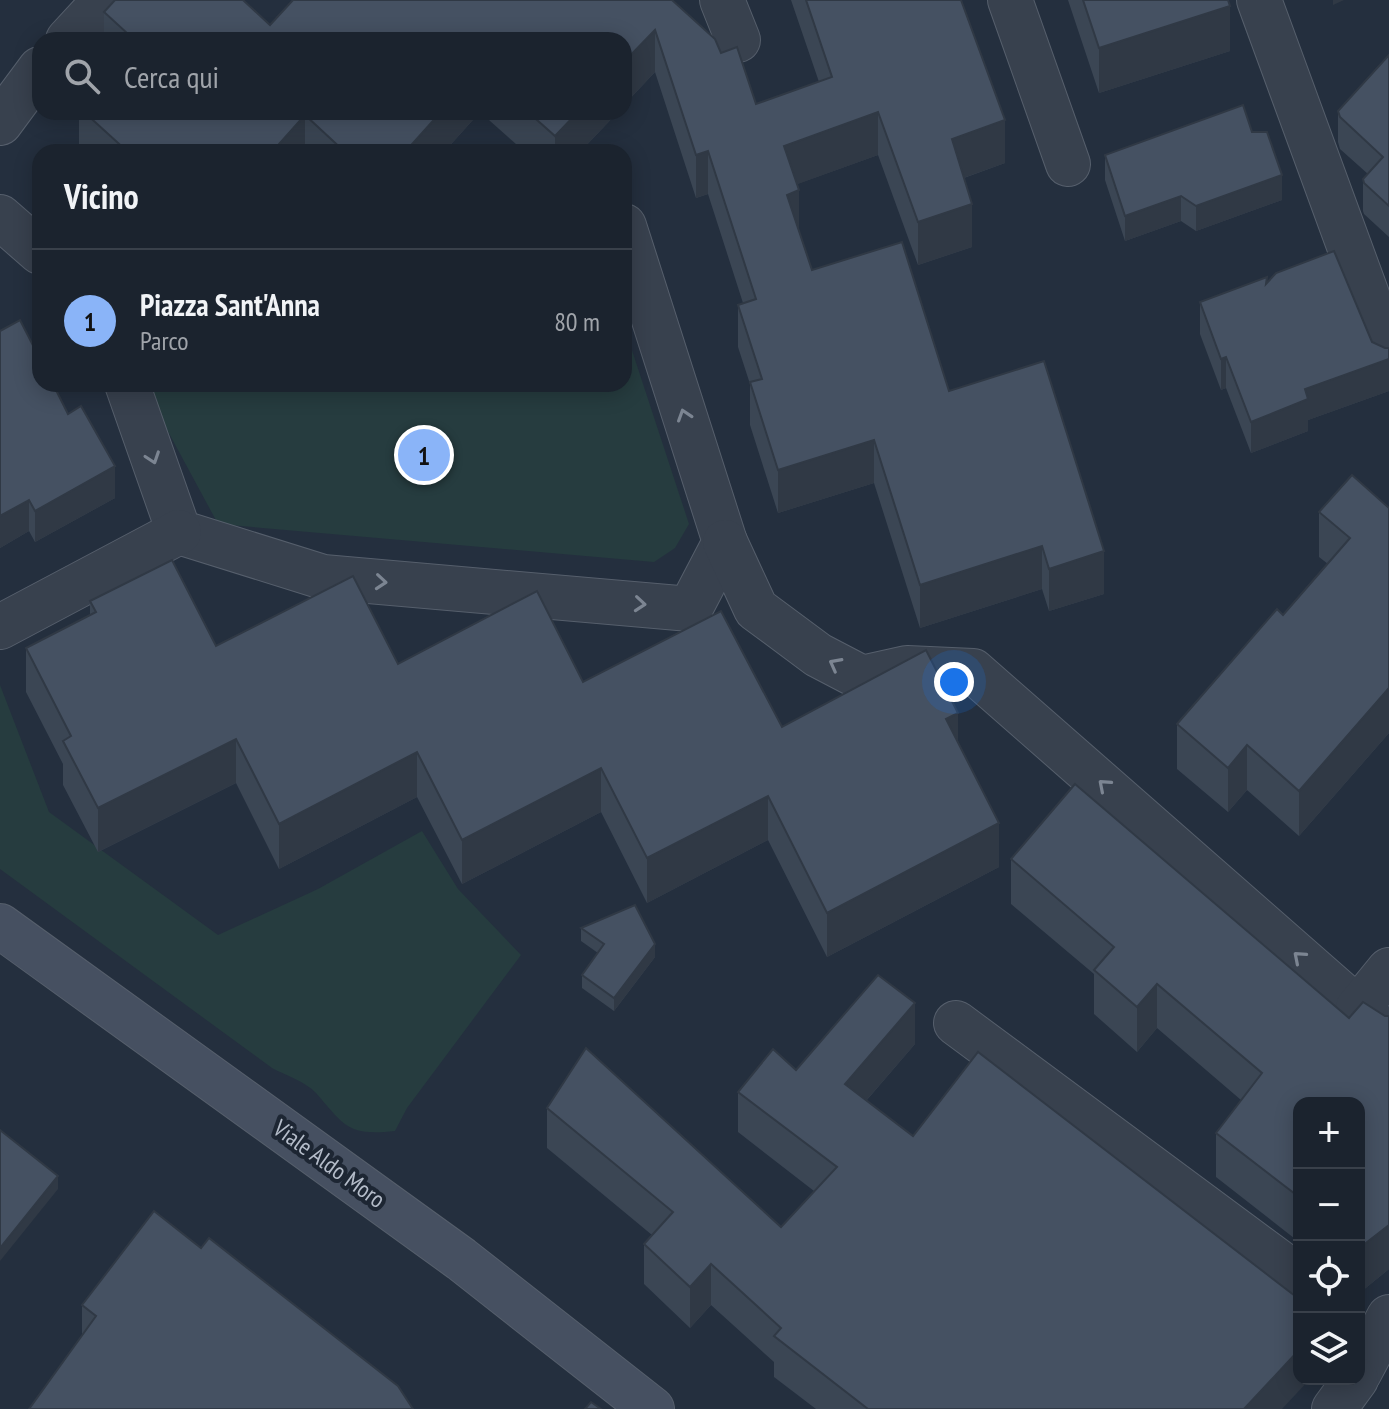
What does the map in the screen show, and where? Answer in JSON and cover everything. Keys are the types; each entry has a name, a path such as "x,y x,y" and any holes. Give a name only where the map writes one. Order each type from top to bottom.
{"main road":[{"name":"Viale Aldo Moro","path":"0,926 461,1259 652,1409"}],"street":[{"path":"75,32 105,0"},
{"path":"722,0 738,40"},
{"path":"1010,0 1068,164"},
{"path":"1259,0 1389,355"},
{"path":"0,123 32,80"},
{"path":"0,217 32,245"},
{"path":"632,251 725,542 756,609 818,655 862,678 907,668 973,671 1373,1022 1389,970"},
{"path":"130,392 179,532"},
{"path":"0,627 179,532 323,577 690,609 725,542"},
{"path":"956,1023 1293,1273"},
{"path":"1334,1409 1352,1385"}],"green space":[{"path":"632,350 689,524 675,548 654,562 218,524 147,392 632,392"},
{"path":"0,685 49,812 218,935 318,889 422,831 458,889 521,955 407,1108 395,1131 366,1132 348,1126 312,1089 272,1068 0,869"}],"building":[{"path":"115,0 243,0 270,25 293,0 672,0 715,39 721,53 737,47 756,104 832,77 806,0 961,0 1005,120 952,139 972,204 918,222 878,112 784,146 799,190 787,195 812,270 902,242 949,391 1044,361 1104,551 1049,569 1042,546 920,585 874,440 778,470 750,382 762,379 738,305 756,299 708,151 696,155 655,30 632,54 632,32 126,32 104,12"},
{"path":"1083,0 1228,0 1230,6 1099,48"},
{"path":"1389,55 1389,206 1363,179 1383,157 1340,117 1338,111"},
{"path":"1243,105 1252,132 1267,132 1282,175 1196,206 1181,196 1125,216 1105,155"},
{"path":"93,120 301,120 279,144 119,144"},
{"path":"310,120 434,120 412,144 336,144"},
{"path":"537,120 570,120 555,136"},
{"path":"1334,251 1372,342 1389,348 1389,359 1305,389 1308,399 1251,422 1226,357 1221,359 1200,302 1267,277 1266,284 1276,273"},
{"path":"20,320 32,343 32,392 57,392 68,414 81,406 115,466 35,511 29,500 0,516 0,331"},
{"path":"1352,475 1389,508 1389,688 1299,791 1247,745 1228,768 1177,724 1277,609 1283,615 1350,538 1319,512"},
{"path":"172,560 216,646 353,576 398,664 537,591 583,682 721,611 782,727 926,650 958,713 946,719 999,823 827,913 768,796 647,858 601,768 462,840 417,752 279,824 236,739 98,808 63,741 71,736 26,648 96,612 90,601"},
{"path":"1075,784 1349,1018 1363,1002 1389,1016 1389,1225 1365,1244 1365,1097 1293,1097 1293,1192 1216,1133 1262,1073 1157,984 1137,1007 1094,970 1114,947 1011,859"},
{"path":"635,905 655,944 614,998 582,975 604,944 581,928"},
{"path":"878,975 915,1003 845,1084 913,1136 978,1052 1293,1294 1293,1356 1244,1409 868,1409 774,1336 781,1328 711,1264 690,1287 644,1244 673,1212 547,1108 586,1048 781,1227 837,1167 738,1092 773,1049 796,1070"},
{"path":"0,1130 58,1176 0,1248"},
{"path":"154,1211 201,1248 209,1238 398,1386 413,1409 29,1409 96,1316 82,1305"},
{"path":"591,1402 601,1409 585,1409"}],"place":[{"name":"Piazza Sant'Anna","path":"424,455"}]}
